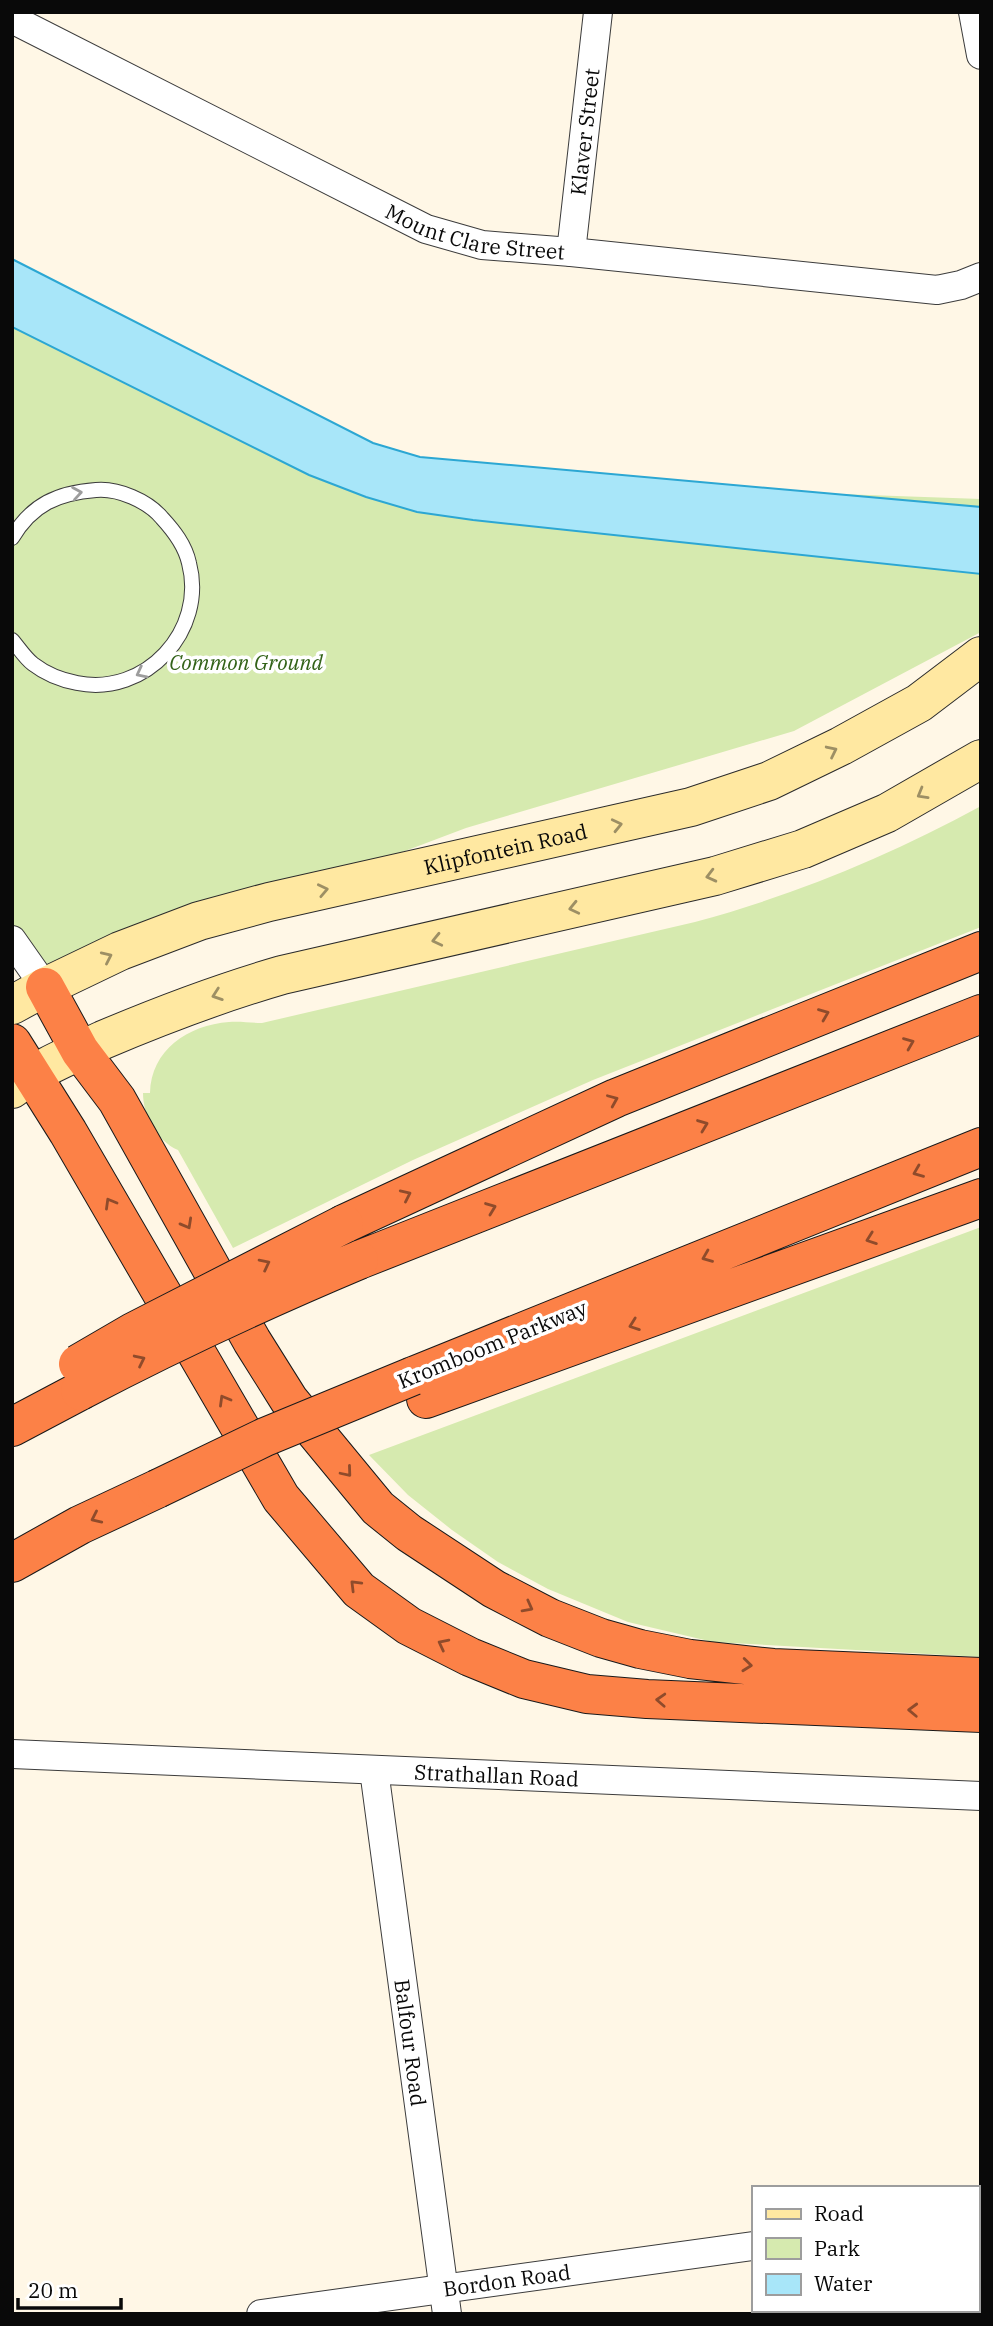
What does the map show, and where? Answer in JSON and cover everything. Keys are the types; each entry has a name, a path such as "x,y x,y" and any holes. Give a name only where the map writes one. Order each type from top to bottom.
{"highway":[{"path":"12,1427 78,1378 133,1332 344,1224 616,1098 981,951"},
{"path":"45,987 80,1051 117,1100 252,1342 289,1401 378,1508 409,1533 494,1589 550,1618 601,1638 640,1649 690,1659 773,1668 981,1676"},
{"path":"12,1402 78,1378 133,1363 258,1303 359,1260 981,1014"},
{"path":"12,1043 22,1083 68,1132 281,1498 359,1590 409,1626 470,1657 524,1679 587,1694 647,1699 981,1713"},
{"name":"Kromboom Parkway","path":"12,1563 80,1525 265,1437 419,1387 981,1147"},
{"path":"419,1387 981,1199"}],"main road":[{"name":"Klipfontein Road","path":"12,1005 120,951 199,921 270,901 665,813 769,781 842,746 919,703 981,656"},
{"path":"22,1083 80,1051 150,1019 220,993 282,975 715,876 803,849 887,813 981,759"}],"street":[{"name":"Klaver Street","path":"570,252 598,12"},
{"path":"973,12 981,55"},
{"name":"Mount Clare Street","path":"12,19 426,229 482,245 937,290 981,277"},
{"path":"12,940 45,987"},
{"name":"Strathallan Road","path":"12,1754 981,1796"},
{"name":"Balfour Road","path":"374,1770 445,2301"},
{"name":"Bordon Road","path":"261,2314 445,2301 752,2246"}],"lane":[{"path":"12,538 19,526 42,505 70,492 101,490 131,496 157,512 177,535 190,563 192,594 186,624 170,650 148,671 120,683 90,686 59,679 33,664 12,640"}],"green space":[{"name":"Common Ground","path":"12,286 396,478 981,499 981,632 794,731 466,828 45,987 12,942"},
{"path":"981,806 981,927 593,1080 413,1160 233,1248 178,1150 164,1141 149,1119 143,1093 150,1093 157,1064 174,1042 200,1028 229,1022 262,1023 695,922 769,900 841,873"},
{"path":"981,1227 981,1657 713,1642 628,1622 548,1589 498,1562 408,1495 369,1455"}],"water":[{"path":"12,259 373,443 420,457 981,507 981,574 473,520 417,512 366,497 309,475 12,327"}]}
